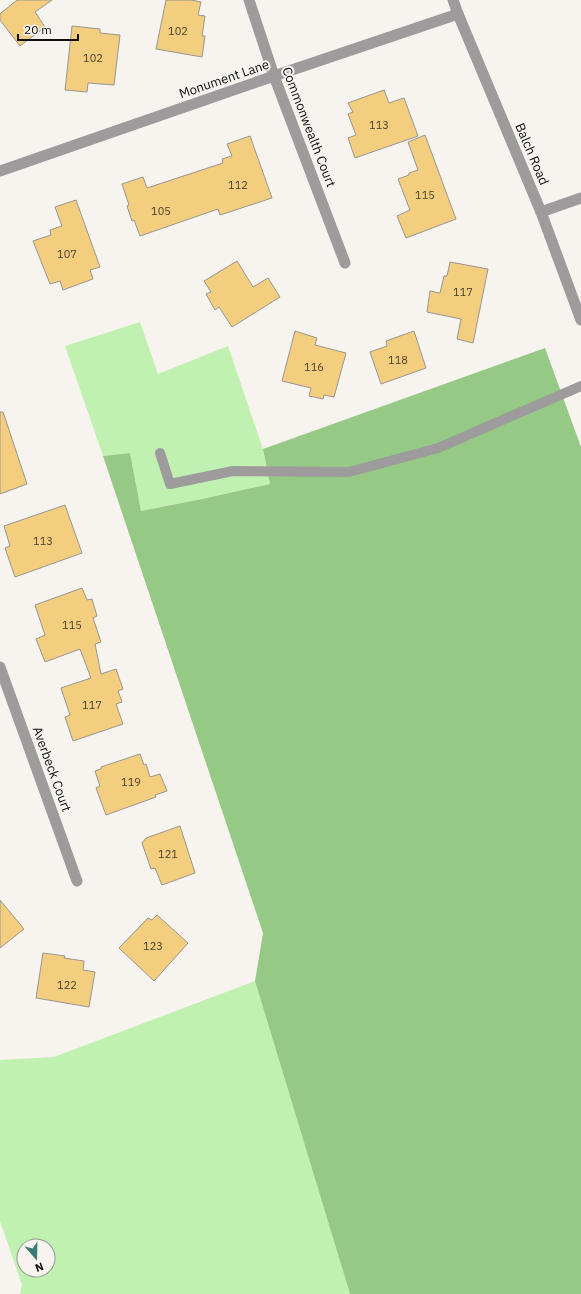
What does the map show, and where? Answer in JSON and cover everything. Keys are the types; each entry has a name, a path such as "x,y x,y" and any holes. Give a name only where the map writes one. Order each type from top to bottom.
{"street":[{"name":"Commonwealth Court","path":"249,0 274,76 345,263"},
{"name":"Balch Road","path":"453,0 541,212 581,320"},
{"name":"Monument Lane","path":"0,171 458,14"},
{"path":"541,212 581,198"},
{"name":"Averbeck Court","path":"0,667 77,881"}],"lane":[{"path":"160,453 170,484 233,471 349,472 438,448 581,386"}],"green space":[{"path":"140,322 158,374 228,346 263,449 270,484 141,511 130,453 103,456 65,346"},
{"path":"545,348 581,447 581,1294 350,1294 255,981 263,933 103,456 130,453 141,511 270,484 263,449"},
{"path":"255,981 350,1294 20,1294 22,1285 20,1278 56,1278 56,1238 16,1238 16,1268 0,1221 0,1060 54,1057"}],"building":[{"path":"17,0 52,0 35,12 45,27 20,46 0,20 0,14"},
{"path":"166,0 191,0 201,2 198,15 205,16 202,36 205,36 202,57 156,49"},
{"path":"72,26 100,29 100,33 120,35 114,85 88,83 87,92 65,90"},
{"path":"384,90 389,103 404,98 418,136 355,158 348,138 356,135 348,114 353,112 348,103"},
{"path":"425,135 456,219 406,238 397,216 410,210 398,179 418,170 408,142"},
{"path":"250,136 272,198 220,215 218,209 140,236 134,220 132,221 127,206 129,205 122,184 143,177 147,188 223,163 222,159 232,156 227,144"},
{"path":"76,200 100,267 90,270 93,279 63,290 60,281 50,284 33,241 51,235 50,230 62,226 55,207"},
{"path":"237,261 253,287 268,278 280,297 232,327 219,307 215,310 206,294 211,292 204,281"},
{"path":"450,262 488,269 473,343 457,339 461,319 427,312 430,291 440,293 444,276 447,276"},
{"path":"295,331 317,338 315,345 346,353 334,397 324,395 323,399 309,396 311,388 282,381"},
{"path":"414,331 426,368 381,384 370,352 387,346 386,341"},
{"path":"0,412 3,412 27,484 0,494"},
{"path":"65,505 82,553 15,577 5,548 10,546 4,526"},
{"path":"82,588 87,600 92,599 97,616 93,618 101,642 95,644 101,674 116,669 123,689 118,691 122,702 116,704 123,724 73,741 65,717 70,715 61,688 91,678 80,649 45,662 36,639 45,635 35,605"},
{"path":"140,754 144,765 146,764 150,777 160,774 167,791 155,795 156,797 106,815 96,788 100,786 95,771 101,769 101,767"},
{"path":"180,826 195,873 162,885 155,868 151,869 142,843 146,838"},
{"path":"0,900 24,929 0,948"},
{"path":"157,915 188,943 154,981 119,948 148,918 152,920"},
{"path":"43,953 65,956 64,958 84,961 83,970 95,972 89,1007 36,998"}]}
